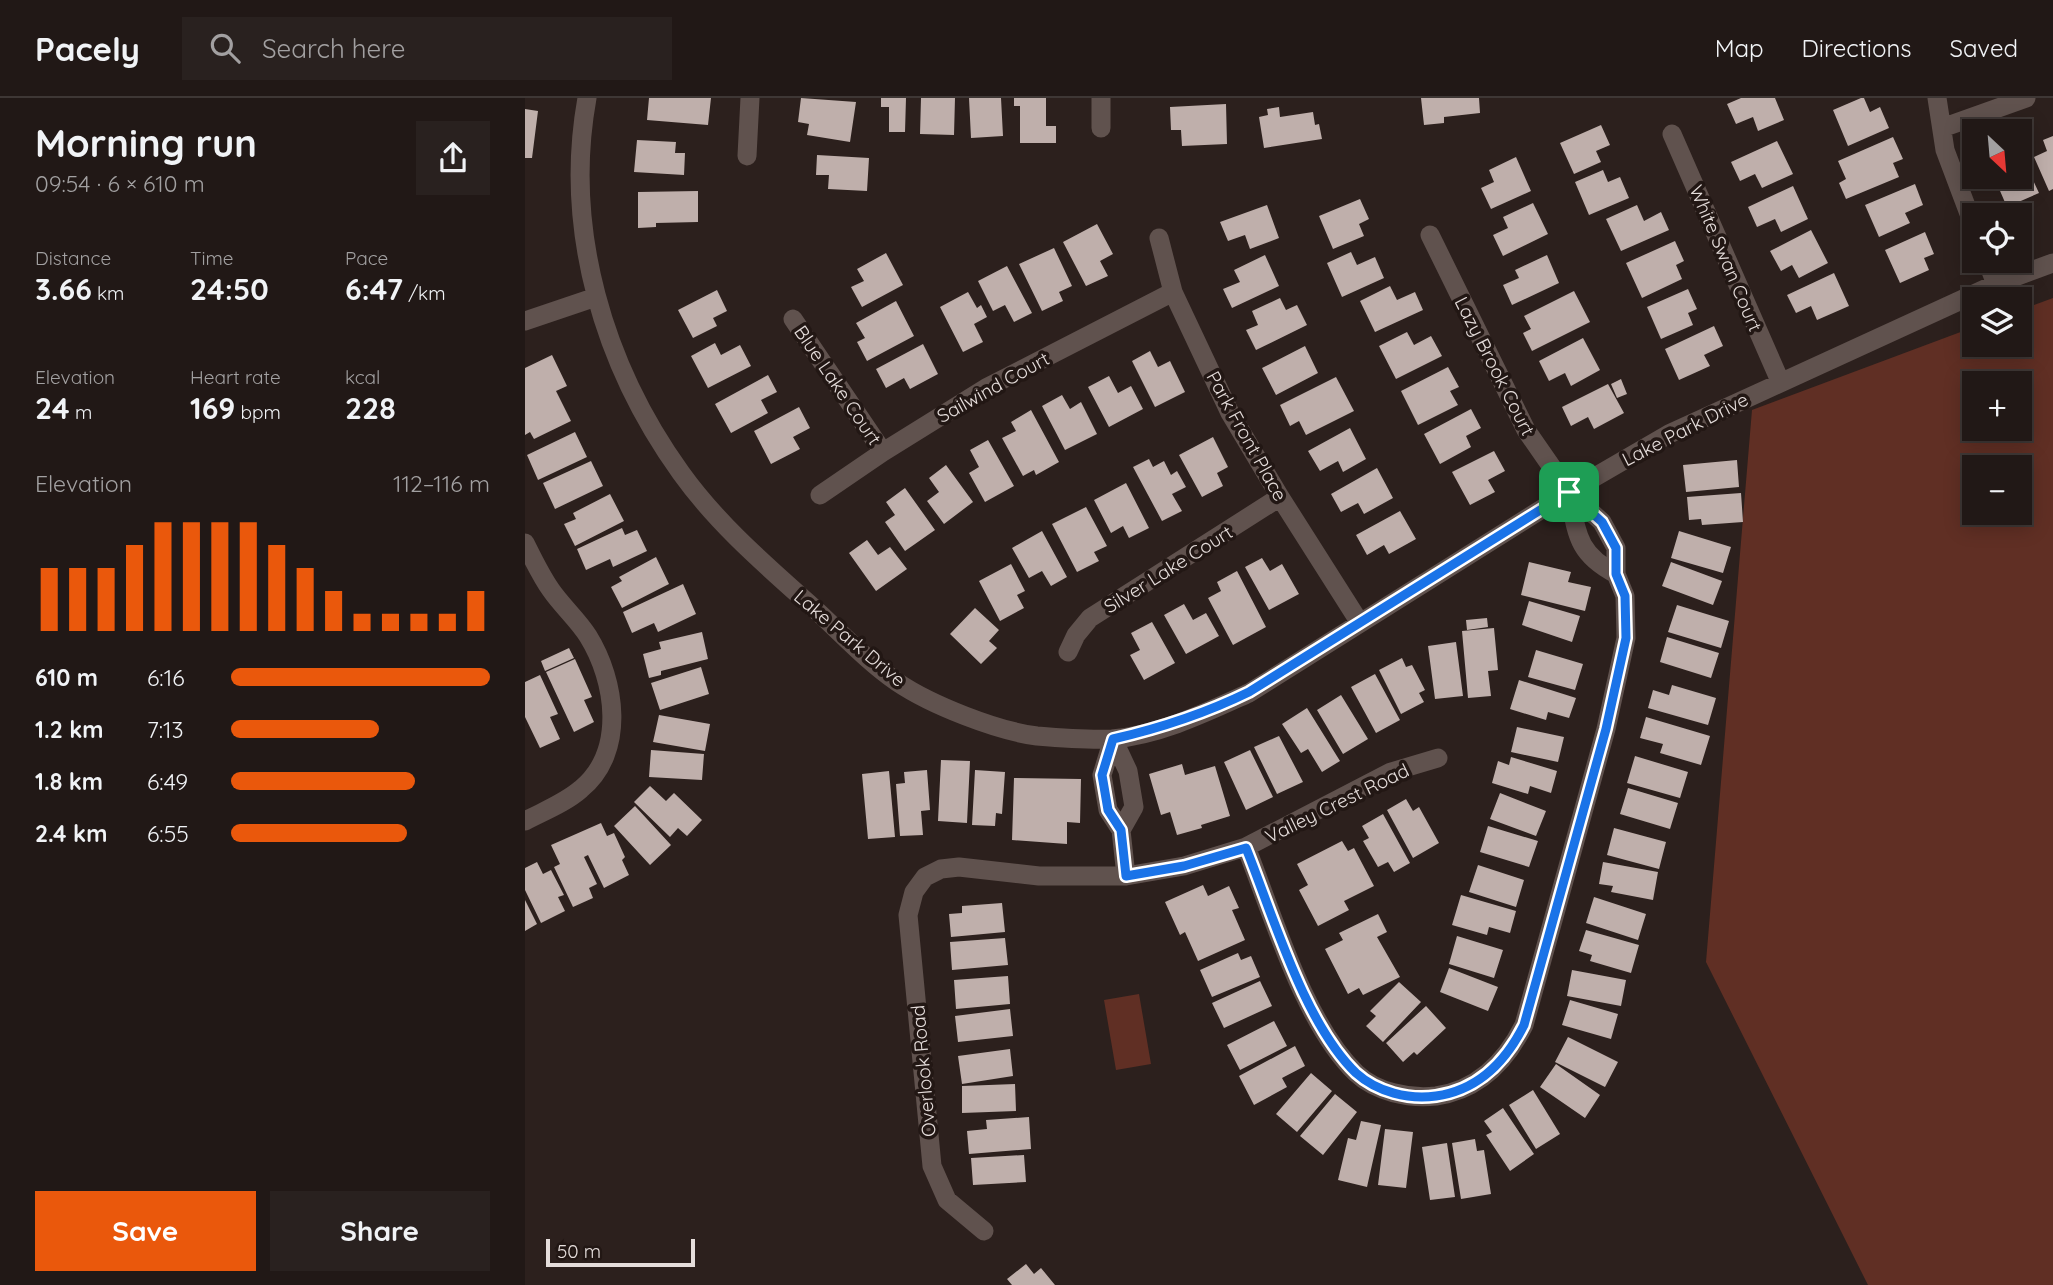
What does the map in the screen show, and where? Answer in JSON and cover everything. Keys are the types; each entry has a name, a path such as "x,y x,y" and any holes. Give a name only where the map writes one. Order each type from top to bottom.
{"street":[{"name":"Lake Park Drive","path":"587,98 582,121 579,180 584,240 596,298 617,360 646,420 682,475 725,526 897,682 968,717 1035,736 1113,739 1202,715 1249,692 1569,492 1669,434 1996,284 2053,263"},
{"path":"747,156 750,98"},
{"path":"1101,98 1101,128"},
{"path":"1937,98 1945,150 1965,203"},
{"path":"1943,128 2026,98"},
{"name":"White Swan Court","path":"1672,134 1780,381"},
{"name":"Lazy Brook Court","path":"1430,235 1526,430 1569,492"},
{"name":"Park Front Place","path":"1159,238 1173,292 1230,413 1360,623"},
{"path":"1992,273 1996,284"},
{"name":"Sailwind Court","path":"820,495 986,387 1173,292"},
{"path":"525,321 596,298"},
{"name":"Blue Lake Court","path":"793,319 883,452"},
{"path":"1569,492 1577,536 1594,562 1616,574"},
{"path":"1246,848 1308,1004 1328,1037 1356,1072 1368,1082 1390,1092 1424,1097 1464,1088 1497,1067 1512,1048 1524,1025 1606,729 1626,638 1625,596 1616,574 1616,548 1602,522 1569,492"},
{"name":"Silver Lake Court","path":"1068,652 1076,635 1090,618 1280,497"},
{"path":"525,543 552,591 588,635 602,661 610,690 612,720 608,749 598,771 582,789 525,821"},
{"path":"1113,739 1128,771 1135,807 1121,830 1126,876"},
{"name":"Valley Crest Road","path":"914,892 925,877 941,869 959,867 1039,876 1126,876 1184,866 1246,848 1391,772 1438,758"},
{"name":"Overlook Road","path":"914,892 908,915 932,1166 947,1199 984,1231"}],"shaded area":[{"path":"2053,298 2053,1285 1868,1285 1706,962 1752,410 1962,331 1962,357 2032,357 2032,306"},
{"path":"1139,994 1151,1064 1116,1070 1104,1000"}],"building":[{"path":"649,98 711,98 708,125 647,120"},
{"path":"801,98 856,102 850,142 807,135 809,124 798,122"},
{"path":"881,98 906,98 905,132 889,132 889,107 881,107"},
{"path":"921,98 955,98 954,135 920,134"},
{"path":"969,98 1001,98 1003,136 971,138"},
{"path":"1014,98 1046,98 1046,126 1056,126 1056,143 1020,143 1020,106 1014,106"},
{"path":"1421,98 1479,98 1480,113 1444,117 1444,123 1424,125"},
{"path":"1741,98 1775,98 1784,120 1758,131 1753,117 1736,124 1727,104"},
{"path":"1864,98 1870,112 1880,107 1889,128 1848,146 1833,110"},
{"path":"1226,104 1227,144 1182,146 1181,130 1171,130 1170,107"},
{"path":"1279,107 1280,117 1313,112 1315,125 1319,124 1322,139 1264,148 1259,117 1268,115 1267,109"},
{"path":"525,109 538,111 532,158 525,158"},
{"path":"1601,125 1610,145 1596,151 1601,162 1574,174 1560,143"},
{"path":"2053,136 2053,189 2049,191 2034,157 2047,151 2043,140"},
{"path":"1893,137 1903,159 1893,163 1899,177 1846,199 1839,183 1846,179 1838,161"},
{"path":"637,140 676,142 675,153 685,153 684,175 634,172"},
{"path":"1777,141 1793,174 1762,188 1755,174 1740,181 1731,162"},
{"path":"817,155 869,158 867,191 828,189 829,175 816,175"},
{"path":"1516,157 1531,191 1491,209 1481,188 1494,182 1489,170"},
{"path":"1603,170 1608,182 1620,177 1629,198 1589,215 1575,182"},
{"path":"2032,178 2039,193 2016,203 2005,203 1999,189 2032,189"},
{"path":"1915,184 1923,205 1905,213 1910,223 1879,237 1865,205"},
{"path":"1793,186 1808,219 1781,232 1775,219 1757,227 1748,207"},
{"path":"698,191 698,222 656,223 656,227 638,228 638,192"},
{"path":"1360,199 1369,219 1359,224 1364,236 1333,249 1319,216"},
{"path":"1533,203 1548,234 1503,256 1493,235 1508,228 1503,217"},
{"path":"1267,205 1279,238 1250,249 1245,235 1228,241 1220,222"},
{"path":"1637,205 1644,221 1661,212 1669,230 1621,251 1606,219"},
{"path":"1097,224 1113,254 1100,261 1108,276 1086,286 1063,242"},
{"path":"1811,230 1828,263 1799,278 1792,265 1781,271 1770,251"},
{"path":"1925,232 1934,254 1924,258 1929,270 1900,283 1885,250"},
{"path":"1675,241 1684,261 1676,265 1682,279 1642,298 1626,263"},
{"path":"1054,248 1072,286 1059,292 1063,301 1042,311 1019,264"},
{"path":"1351,252 1357,265 1375,257 1384,278 1342,297 1327,263"},
{"path":"886,253 903,285 862,307 851,287 864,281 857,269"},
{"path":"1265,255 1279,286 1232,308 1223,289 1240,282 1234,270"},
{"path":"1547,255 1559,283 1512,305 1503,285 1519,278 1515,270"},
{"path":"1007,266 1032,313 1014,322 1005,305 993,311 978,281"},
{"path":"1834,273 1849,306 1817,320 1811,306 1796,313 1787,295"},
{"path":"1390,286 1397,300 1415,292 1423,310 1375,332 1360,301"},
{"path":"1688,289 1697,309 1688,313 1693,325 1661,339 1647,307"},
{"path":"717,290 727,311 713,318 717,326 693,338 678,310"},
{"path":"1574,291 1590,322 1532,351 1523,333 1531,329 1524,316"},
{"path":"968,292 977,308 981,305 987,317 974,324 983,342 963,352 940,307"},
{"path":"1280,298 1286,310 1297,305 1307,325 1256,350 1246,330 1258,325 1252,311"},
{"path":"896,301 914,336 867,361 857,342 865,338 856,323"},
{"path":"1714,326 1723,346 1704,355 1710,366 1679,380 1665,349"},
{"path":"1407,332 1414,345 1431,336 1442,356 1396,379 1379,346"},
{"path":"1583,338 1600,370 1571,386 1565,373 1549,381 1539,361"},
{"path":"715,343 721,355 740,345 751,366 708,388 691,356"},
{"path":"923,344 938,374 910,389 904,378 886,388 876,369"},
{"path":"1305,346 1318,373 1276,395 1262,368"},
{"path":"1150,351 1158,367 1170,361 1185,392 1155,407 1132,361"},
{"path":"552,355 567,386 556,391 571,421 534,439 530,432 525,435 525,368"},
{"path":"1448,367 1459,387 1450,391 1458,405 1418,425 1401,391"},
{"path":"768,375 777,392 761,400 768,413 731,433 715,404"},
{"path":"1109,376 1118,393 1131,386 1143,409 1109,427 1088,387"},
{"path":"1336,377 1354,411 1306,435 1299,421 1290,426 1280,405"},
{"path":"1621,379 1627,394 1617,398 1611,384"},
{"path":"1608,384 1624,413 1594,429 1588,417 1571,426 1562,407"},
{"path":"1062,395 1070,409 1081,402 1097,434 1065,450 1042,406"},
{"path":"799,407 810,428 793,437 800,449 771,464 754,431"},
{"path":"1471,409 1481,428 1466,436 1471,447 1440,464 1424,434"},
{"path":"1031,410 1059,462 1036,475 1034,470 1023,476 1002,438 1016,431 1011,422"},
{"path":"1350,428 1366,459 1343,472 1338,461 1320,471 1308,451"},
{"path":"575,432 587,457 538,480 527,455"},
{"path":"1213,437 1228,467 1217,473 1223,486 1202,497 1179,455"},
{"path":"988,440 1014,486 985,502 969,473 979,467 970,450"},
{"path":"1494,451 1505,471 1488,480 1495,492 1470,505 1452,472"},
{"path":"1149,459 1153,467 1164,461 1171,475 1177,471 1186,487 1172,494 1182,511 1162,521 1133,467"},
{"path":"1737,460 1739,487 1686,492 1683,465"},
{"path":"591,461 603,486 555,509 543,483"},
{"path":"946,465 973,502 944,524 927,501 939,492 929,478"},
{"path":"1377,468 1393,498 1364,514 1358,503 1341,512 1331,494"},
{"path":"1126,483 1149,528 1129,538 1123,526 1111,533 1094,500"},
{"path":"905,488 935,530 905,551 885,522 895,515 886,502"},
{"path":"1741,493 1743,522 1702,525 1701,519 1689,520 1687,497"},
{"path":"610,494 624,521 575,546 564,524 576,519 573,513"},
{"path":"1086,507 1107,546 1094,552 1099,561 1077,572 1052,524"},
{"path":"1400,511 1416,539 1389,554 1384,545 1367,555 1356,535"},
{"path":"622,528 625,535 637,530 647,551 613,567 610,559 586,570 577,549"},
{"path":"1042,531 1067,577 1051,586 1042,571 1029,578 1012,548"},
{"path":"1679,531 1731,547 1723,573 1671,558"},
{"path":"867,540 878,555 890,547 907,569 876,591 849,553"},
{"path":"656,557 669,584 622,608 611,587 622,581 619,577"},
{"path":"1262,558 1270,571 1282,564 1299,594 1269,610 1245,567"},
{"path":"1529,562 1571,572 1568,582 1591,587 1585,611 1521,595"},
{"path":"1671,562 1722,581 1713,605 1662,586"},
{"path":"1011,564 1025,591 1017,595 1024,608 1000,621 979,581"},
{"path":"1237,571 1266,627 1233,645 1208,598 1221,591 1217,582"},
{"path":"683,584 696,614 658,632 654,623 632,633 623,612"},
{"path":"1529,601 1580,616 1572,642 1522,625"},
{"path":"1184,604 1193,620 1206,613 1219,636 1186,654 1164,615"},
{"path":"1677,605 1729,621 1721,648 1668,632"},
{"path":"975,608 999,630 989,641 997,648 981,664 950,634"},
{"path":"1487,618 1488,627 1467,630 1466,620"},
{"path":"1152,622 1175,663 1144,680 1130,655 1140,650 1131,633"},
{"path":"1494,628 1498,670 1488,671 1491,696 1468,698 1462,631"},
{"path":"702,632 708,659 661,671 661,675 649,678 643,654 661,649 659,642"},
{"path":"1667,637 1719,653 1711,678 1660,662"},
{"path":"1456,642 1463,696 1435,699 1428,646"},
{"path":"569,648 574,658 545,671 541,661"},
{"path":"1536,650 1583,664 1575,690 1528,677"},
{"path":"1402,658 1406,667 1412,665 1425,690 1419,693 1424,702 1401,714 1379,670"},
{"path":"575,659 592,697 584,700 594,722 574,732 546,672"},
{"path":"701,667 709,694 660,710 651,683"},
{"path":"1375,674 1400,720 1376,733 1351,687"},
{"path":"540,675 558,714 550,717 560,739 540,748 525,717 525,682"},
{"path":"1519,680 1576,698 1569,718 1548,712 1546,720 1510,709"},
{"path":"1672,685 1716,698 1708,725 1648,708 1653,690 1669,695"},
{"path":"1341,695 1368,739 1343,754 1317,710"},
{"path":"1307,708 1340,761 1322,772 1308,749 1301,753 1282,724"},
{"path":"659,715 710,724 705,751 653,742"},
{"path":"1646,717 1710,736 1701,765 1660,753 1663,744 1640,738"},
{"path":"1517,727 1564,737 1558,762 1511,752"},
{"path":"1279,736 1303,782 1277,794 1254,747"},
{"path":"651,750 704,754 702,780 649,777"},
{"path":"1250,750 1273,797 1246,810 1224,762"},
{"path":"1635,756 1688,772 1680,798 1627,783"},
{"path":"1511,757 1557,771 1551,793 1530,786 1528,794 1492,783 1498,761 1509,765"},
{"path":"941,760 970,761 967,823 938,821"},
{"path":"1182,764 1185,775 1215,766 1230,816 1177,835 1170,812 1161,815 1149,774"},
{"path":"927,770 930,810 921,811 923,835 900,836 896,784 905,783 904,772"},
{"path":"975,770 1005,772 1002,814 996,813 995,826 972,825"},
{"path":"889,771 895,837 868,839 862,774"},
{"path":"1014,778 1081,779 1080,823 1067,822 1067,844 1012,840"},
{"path":"650,786 666,801 674,793 702,820 687,836 678,828 670,837 634,802"},
{"path":"1628,788 1678,803 1670,829 1620,814"},
{"path":"1500,793 1546,811 1536,836 1490,819"},
{"path":"1406,799 1413,811 1419,807 1439,843 1413,858 1387,810"},
{"path":"635,806 671,845 650,865 614,826"},
{"path":"1383,814 1410,863 1394,872 1388,862 1378,867 1363,841 1369,838 1362,826"},
{"path":"601,823 607,836 614,833 625,857 622,860 629,875 604,888 588,855 584,857 597,884 589,888 593,898 573,907 554,867 560,864 551,845"},
{"path":"1488,826 1538,841 1529,867 1480,852"},
{"path":"1614,828 1666,842 1659,869 1607,855"},
{"path":"1342,841 1348,851 1354,848 1374,886 1344,901 1349,910 1318,926 1299,890 1308,885 1297,864"},
{"path":"537,862 543,874 551,870 564,895 558,897 565,911 541,923 525,890 525,868"},
{"path":"1603,862 1658,872 1653,900 1611,892 1613,886 1599,884"},
{"path":"1478,865 1524,880 1516,907 1469,892"},
{"path":"1203,885 1208,896 1229,886 1239,908 1232,910 1245,940 1198,961 1185,932 1180,935 1165,902"},
{"path":"1461,895 1516,911 1510,933 1489,927 1487,935 1452,925"},
{"path":"1594,897 1646,914 1638,940 1586,923"},
{"path":"525,900 537,924 525,931"},
{"path":"1002,903 1005,932 951,937 949,914 962,913 962,906"},
{"path":"1378,914 1387,932 1377,937 1400,977 1363,995 1359,988 1348,994 1325,949 1343,940 1339,933"},
{"path":"1586,930 1639,945 1631,973 1590,961 1592,955 1579,951"},
{"path":"1457,936 1503,950 1494,978 1449,964"},
{"path":"1005,938 1008,965 952,970 950,942"},
{"path":"1238,953 1241,960 1251,956 1260,977 1212,997 1200,970"},
{"path":"1449,968 1498,987 1488,1011 1440,992"},
{"path":"1572,970 1626,980 1621,1006 1567,996"},
{"path":"1008,976 1010,1004 956,1009 954,980"},
{"path":"1260,981 1272,1006 1224,1028 1212,1003"},
{"path":"1399,982 1421,1002 1383,1042 1366,1026 1376,1016 1370,1011"},
{"path":"1570,1000 1618,1014 1611,1039 1562,1025"},
{"path":"1426,1006 1446,1028 1417,1055 1414,1052 1403,1062 1386,1043"},
{"path":"1010,1009 1013,1036 958,1042 955,1016"},
{"path":"1274,1021 1287,1046 1240,1070 1227,1045"},
{"path":"1568,1037 1618,1062 1605,1087 1555,1062"},
{"path":"1295,1046 1305,1066 1282,1078 1287,1087 1254,1105 1239,1076"},
{"path":"1010,1049 1013,1076 962,1084 958,1056"},
{"path":"1556,1064 1600,1095 1585,1118 1540,1087"},
{"path":"1311,1073 1332,1091 1297,1132 1276,1114"},
{"path":"1015,1084 1016,1111 962,1113 962,1086"},
{"path":"1533,1090 1560,1134 1536,1149 1509,1105"},
{"path":"1335,1094 1357,1112 1323,1155 1300,1136"},
{"path":"1503,1108 1534,1154 1510,1171 1486,1135 1492,1132 1484,1121"},
{"path":"1029,1117 1031,1149 969,1154 967,1131 987,1129 986,1120"},
{"path":"1361,1121 1381,1125 1367,1187 1338,1180 1348,1138 1356,1140"},
{"path":"1385,1129 1413,1132 1406,1188 1378,1185"},
{"path":"1475,1139 1477,1151 1484,1150 1491,1194 1461,1199 1452,1143"},
{"path":"1447,1143 1455,1197 1430,1200 1422,1147"},
{"path":"1024,1155 1026,1182 973,1185 971,1158"},
{"path":"1026,1264 1034,1274 1041,1268 1055,1285 1012,1285 1007,1279"}],"route":[{"path":"1569,492 1602,522 1616,548 1616,574 1625,596 1626,638 1606,729 1524,1025 1512,1048 1497,1067 1464,1088 1424,1097 1390,1092 1368,1082 1356,1072 1328,1037 1308,1004 1246,848 1184,866 1126,876 1121,830 1108,810 1102,775 1113,739 1202,715 1249,692 1569,492"}]}
